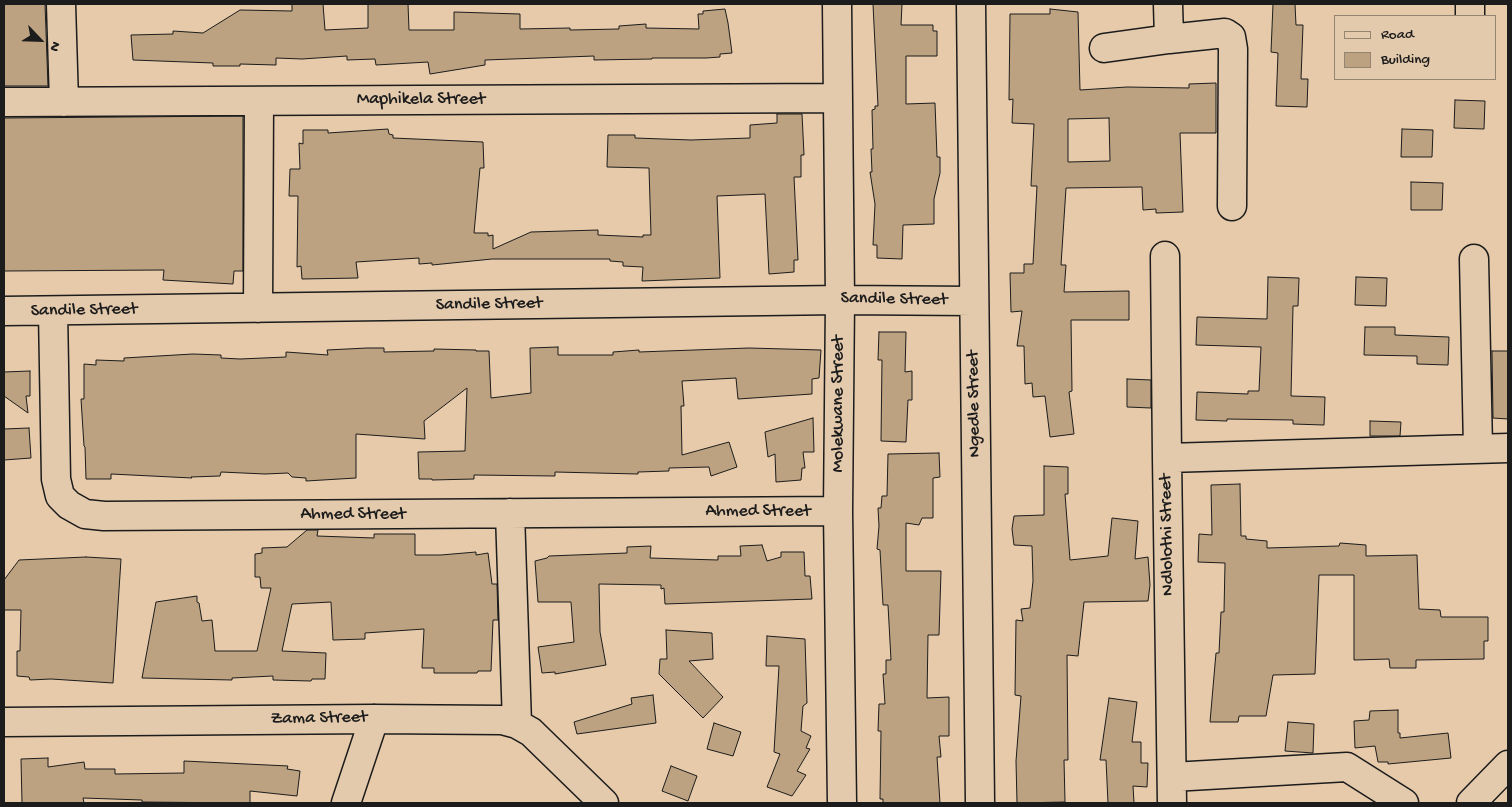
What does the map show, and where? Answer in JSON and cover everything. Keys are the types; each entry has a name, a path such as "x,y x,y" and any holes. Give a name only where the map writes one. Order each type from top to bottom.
{"street":[{"path":"61,4 64,102"},
{"name":"Molekwane Street","path":"837,4 840,300 838,511 842,803"},
{"name":"Ngedle Street","path":"971,4 980,803"},
{"path":"1168,4 1169,39"},
{"path":"1104,48 1225,33 1231,37 1232,206"},
{"name":"Maphikela Street","path":"4,102 838,98"},
{"path":"258,308 259,101"},
{"path":"1165,256 1167,458"},
{"path":"1474,259 1478,448"},
{"name":"Sandile Street","path":"4,311 840,300 974,301"},
{"name":"Ahmed Street","path":"53,311 56,479 60,496 69,505 85,514 104,516 838,511"},
{"name":"Ndlolothi Street","path":"1172,790 1167,458 1508,448"},
{"path":"510,514 516,724"},
{"path":"346,803 374,719"},
{"name":"Zama Street","path":"4,722 374,719 502,720 516,724 531,732 604,803"},
{"path":"1471,803 1508,765"},
{"path":"1172,790 1347,767 1404,803"}],"building":[{"path":"4,4 45,4 48,86 4,86"},
{"path":"292,4 323,4 325,30 368,28 368,4 408,4 409,30 454,30 454,12 520,14 520,29 619,29 619,26 646,24 646,28 699,29 698,14 703,14 703,11 725,9 732,53 720,54 720,57 706,58 594,60 594,56 485,60 485,65 430,74 428,62 376,65 375,59 347,60 347,56 302,59 276,58 276,65 240,64 240,66 213,66 213,63 133,60 131,35 173,34 173,31 203,33 240,10 292,11"},
{"path":"873,4 902,4 901,25 933,25 933,31 937,31 937,56 906,56 906,104 935,103 937,157 940,157 940,173 934,199 934,224 903,225 902,259 877,258 877,245 873,245 875,204 870,172 872,172 871,149 873,149 872,110 875,109 875,106 878,106"},
{"path":"1273,4 1295,4 1296,25 1303,25 1301,79 1308,79 1307,107 1276,106 1278,53 1271,52"},
{"path":"1050,9 1078,12 1080,90 1127,87 1189,88 1189,84 1216,83 1216,133 1180,133 1183,212 1156,213 1156,209 1143,210 1142,187 1066,188 1061,265 1066,265 1064,292 1129,291 1129,320 1071,320 1072,391 1069,392 1074,434 1050,437 1045,396 1033,397 1032,383 1025,384 1024,346 1017,346 1022,311 1011,312 1010,273 1024,273 1024,264 1033,264 1037,186 1031,186 1034,124 1012,123 1013,99 1009,100 1010,14 1050,14","holes":["1109,118 1110,161 1068,162 1068,119"]},
{"path":"1455,100 1485,101 1484,129 1454,128"},
{"path":"777,114 802,114 804,155 801,155 801,177 794,177 798,260 794,260 794,272 769,274 765,194 717,196 720,278 642,281 643,267 623,266 623,262 610,261 610,259 492,259 432,265 432,263 419,264 419,258 356,262 358,278 302,279 301,266 297,267 298,196 289,196 290,169 300,169 299,143 303,144 303,130 328,130 328,133 388,129 389,134 393,135 393,138 483,142 484,168 480,168 474,233 488,233 488,236 493,235 493,249 531,232 598,230 598,235 643,237 643,235 651,235 649,168 607,167 608,135 635,135 635,138 691,140 750,138 750,125 777,123"},
{"path":"243,116 243,271 234,271 233,284 163,280 164,270 4,271 4,118"},
{"path":"1402,129 1433,130 1432,157 1401,157"},
{"path":"1411,182 1443,183 1442,210 1411,210"},
{"path":"1268,277 1299,278 1298,306 1293,306 1291,396 1325,397 1324,425 1293,424 1293,420 1196,420 1197,392 1248,394 1248,391 1259,391 1261,347 1196,345 1197,317 1267,319"},
{"path":"1356,277 1387,278 1386,306 1355,305"},
{"path":"1365,327 1395,327 1395,335 1449,337 1448,365 1417,364 1417,356 1364,355"},
{"path":"879,332 906,332 905,372 912,371 912,400 908,400 906,442 881,441 882,360 878,360"},
{"path":"558,347 558,355 613,355 613,352 639,350 639,352 749,348 821,350 819,378 812,379 812,394 738,399 736,378 682,381 684,406 681,406 682,455 729,442 737,467 711,476 709,467 669,468 669,471 638,472 638,474 555,472 555,476 474,475 474,479 419,479 418,452 465,451 467,388 424,421 425,439 356,434 356,478 306,481 306,478 292,477 288,473 221,472 220,476 192,478 111,474 111,479 86,479 81,399 84,399 84,364 96,365 96,360 124,361 124,358 193,354 221,355 221,358 240,359 286,357 286,352 328,355 327,350 367,348 384,348 384,352 434,351 434,349 489,351 491,398 531,393 530,348"},
{"path":"1492,351 1508,351 1508,419 1493,418"},
{"path":"30,371 30,396 26,396 28,413 4,396 4,372"},
{"path":"1127,379 1151,380 1151,408 1127,407"},
{"path":"813,418 814,452 803,452 805,468 802,468 801,480 776,482 775,454 768,457 765,432"},
{"path":"1370,421 1401,422 1400,436 1370,436"},
{"path":"29,428 31,458 4,460 4,429"},
{"path":"939,453 940,477 933,478 933,518 922,518 919,525 906,523 906,571 941,571 939,635 928,635 927,698 949,697 949,736 939,736 941,757 937,757 940,803 883,803 883,799 880,799 881,731 878,731 879,704 885,704 883,674 886,674 886,660 891,660 888,605 883,605 880,550 877,549 878,508 881,508 882,496 887,496 888,454"},
{"path":"1044,466 1068,467 1068,494 1065,494 1070,560 1108,556 1112,518 1138,521 1135,559 1148,557 1150,585 1148,601 1084,602 1078,656 1067,655 1068,760 1064,760 1065,802 1017,803 1016,761 1021,696 1015,695 1016,620 1023,621 1021,609 1030,608 1033,581 1032,546 1014,545 1012,529 1014,516 1044,515"},
{"path":"1240,484 1241,536 1246,536 1246,539 1267,541 1267,548 1339,546 1340,543 1366,545 1366,556 1417,555 1419,609 1440,610 1441,617 1488,617 1488,641 1484,641 1484,659 1416,660 1416,668 1390,668 1389,659 1354,660 1354,575 1319,575 1315,674 1273,675 1266,716 1239,716 1238,722 1210,722 1216,653 1219,653 1221,612 1224,612 1225,563 1198,562 1199,534 1212,535 1211,485"},
{"path":"307,530 318,530 317,536 374,538 374,534 415,534 415,555 476,552 476,555 488,553 492,584 497,584 498,620 493,620 491,671 478,671 477,673 434,673 434,668 422,668 424,629 365,633 365,639 333,640 331,602 292,604 282,651 326,653 325,679 312,679 311,681 273,680 273,676 232,678 232,680 142,678 156,602 197,596 202,621 212,620 215,651 257,651 271,588 261,588 260,577 255,577 255,554 262,553 262,548 287,547"},
{"path":"762,545 767,561 781,557 781,552 804,552 805,576 810,576 812,599 665,604 664,588 661,589 661,585 599,584 600,632 606,665 555,674 555,672 542,673 538,647 574,642 571,602 538,602 535,561 549,556 627,553 627,547 651,546 650,558 718,560 718,556 741,556 740,546"},
{"path":"86,557 121,559 113,683 51,679 30,680 29,677 17,676 17,651 20,651 21,610 4,610 4,580 19,560"},
{"path":"666,630 712,633 713,659 689,661 723,697 703,718 659,674 660,659 667,659"},
{"path":"767,636 805,639 807,703 803,706 801,731 811,736 806,748 810,749 797,771 806,775 792,796 767,787 780,754 774,752 779,666 766,666"},
{"path":"653,695 656,723 577,734 574,722 632,704 631,698"},
{"path":"1109,698 1137,702 1132,742 1141,742 1141,763 1148,763 1147,787 1133,786 1134,803 1108,803 1106,760 1100,760"},
{"path":"1398,710 1398,733 1400,733 1400,738 1448,733 1451,758 1388,764 1388,762 1378,762 1375,746 1355,748 1354,721 1369,720 1370,711"},
{"path":"1288,722 1314,724 1313,753 1285,751"},
{"path":"714,723 741,732 733,756 707,749"},
{"path":"48,758 48,767 84,762 85,769 115,769 115,774 184,773 184,761 288,766 287,769 300,771 297,796 250,791 250,803 142,802 142,800 83,798 84,803 22,803 21,759"},
{"path":"671,766 697,776 688,801 662,791"}]}
